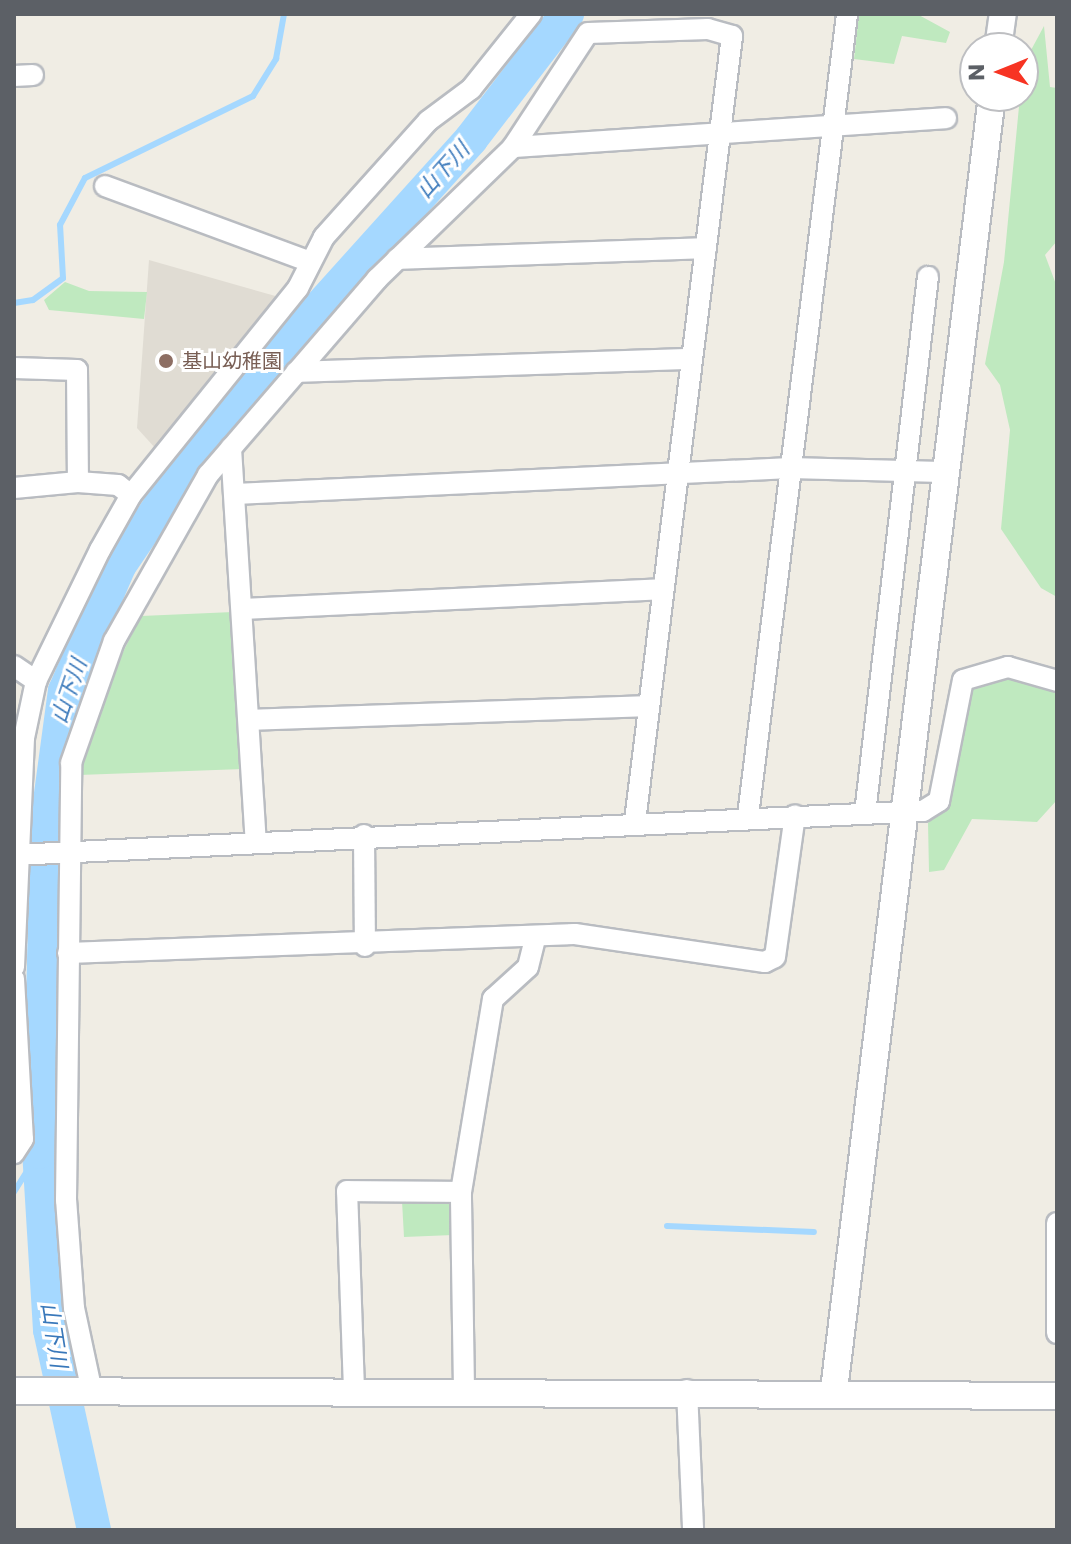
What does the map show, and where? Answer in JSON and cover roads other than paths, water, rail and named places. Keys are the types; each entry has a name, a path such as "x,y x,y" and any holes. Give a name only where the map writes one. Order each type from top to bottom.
{"street":[{"path":"14,967 23,854 19,738 36,681 131,495 298,288 308,261 398,153 471,89 531,14"},
{"path":"748,816 847,14"},
{"path":"92,1392 74,1308 66,1200 71,763 92,690 171,532 231,448 397,259 513,147 588,33 708,29 732,36 635,821"},
{"path":"834,1390 942,472 990,112"},
{"path":"513,147 946,118"},
{"path":"105,186 308,261"},
{"path":"397,259 706,248"},
{"path":"865,813 928,277"},
{"path":"296,372 691,359"},
{"path":"14,368 77,370 78,482"},
{"path":"231,448 256,840"},
{"path":"235,494 790,468 907,468 942,472"},
{"path":"14,488 78,482 118,485 131,495"},
{"path":"242,609 662,589"},
{"path":"14,666 36,681"},
{"path":"23,854 635,821 903,812 939,801 963,680 1008,667 1057,681"},
{"path":"249,720 648,706"},
{"path":"68,953 365,946 536,936 603,937 765,962 775,957 795,815"},
{"path":"364,835 365,946"},
{"path":"464,1390 461,1192 493,999 528,967 536,936"},
{"path":"14,979 17,1085 23,1139 14,1153"},
{"path":"354,1390 347,1191 461,1192"},
{"path":"1057,1223 1057,1333"},
{"path":"687,1390 693,1530"},
{"path":"24,1391 834,1390 1057,1396"}],"waterway":[{"path":"14,303 33,300 63,278 60,225 85,178 253,96 276,59 284,14"},
{"name":"山下川","path":"94,1530 50,1330 39,1152 48,816 65,691 119,566 219,419 471,139 567,14"},
{"path":"14,1192 39,1152"},
{"path":"667,1226 814,1232"}],"place":[{"name":"基山幼稚園","path":"166,361"}]}
